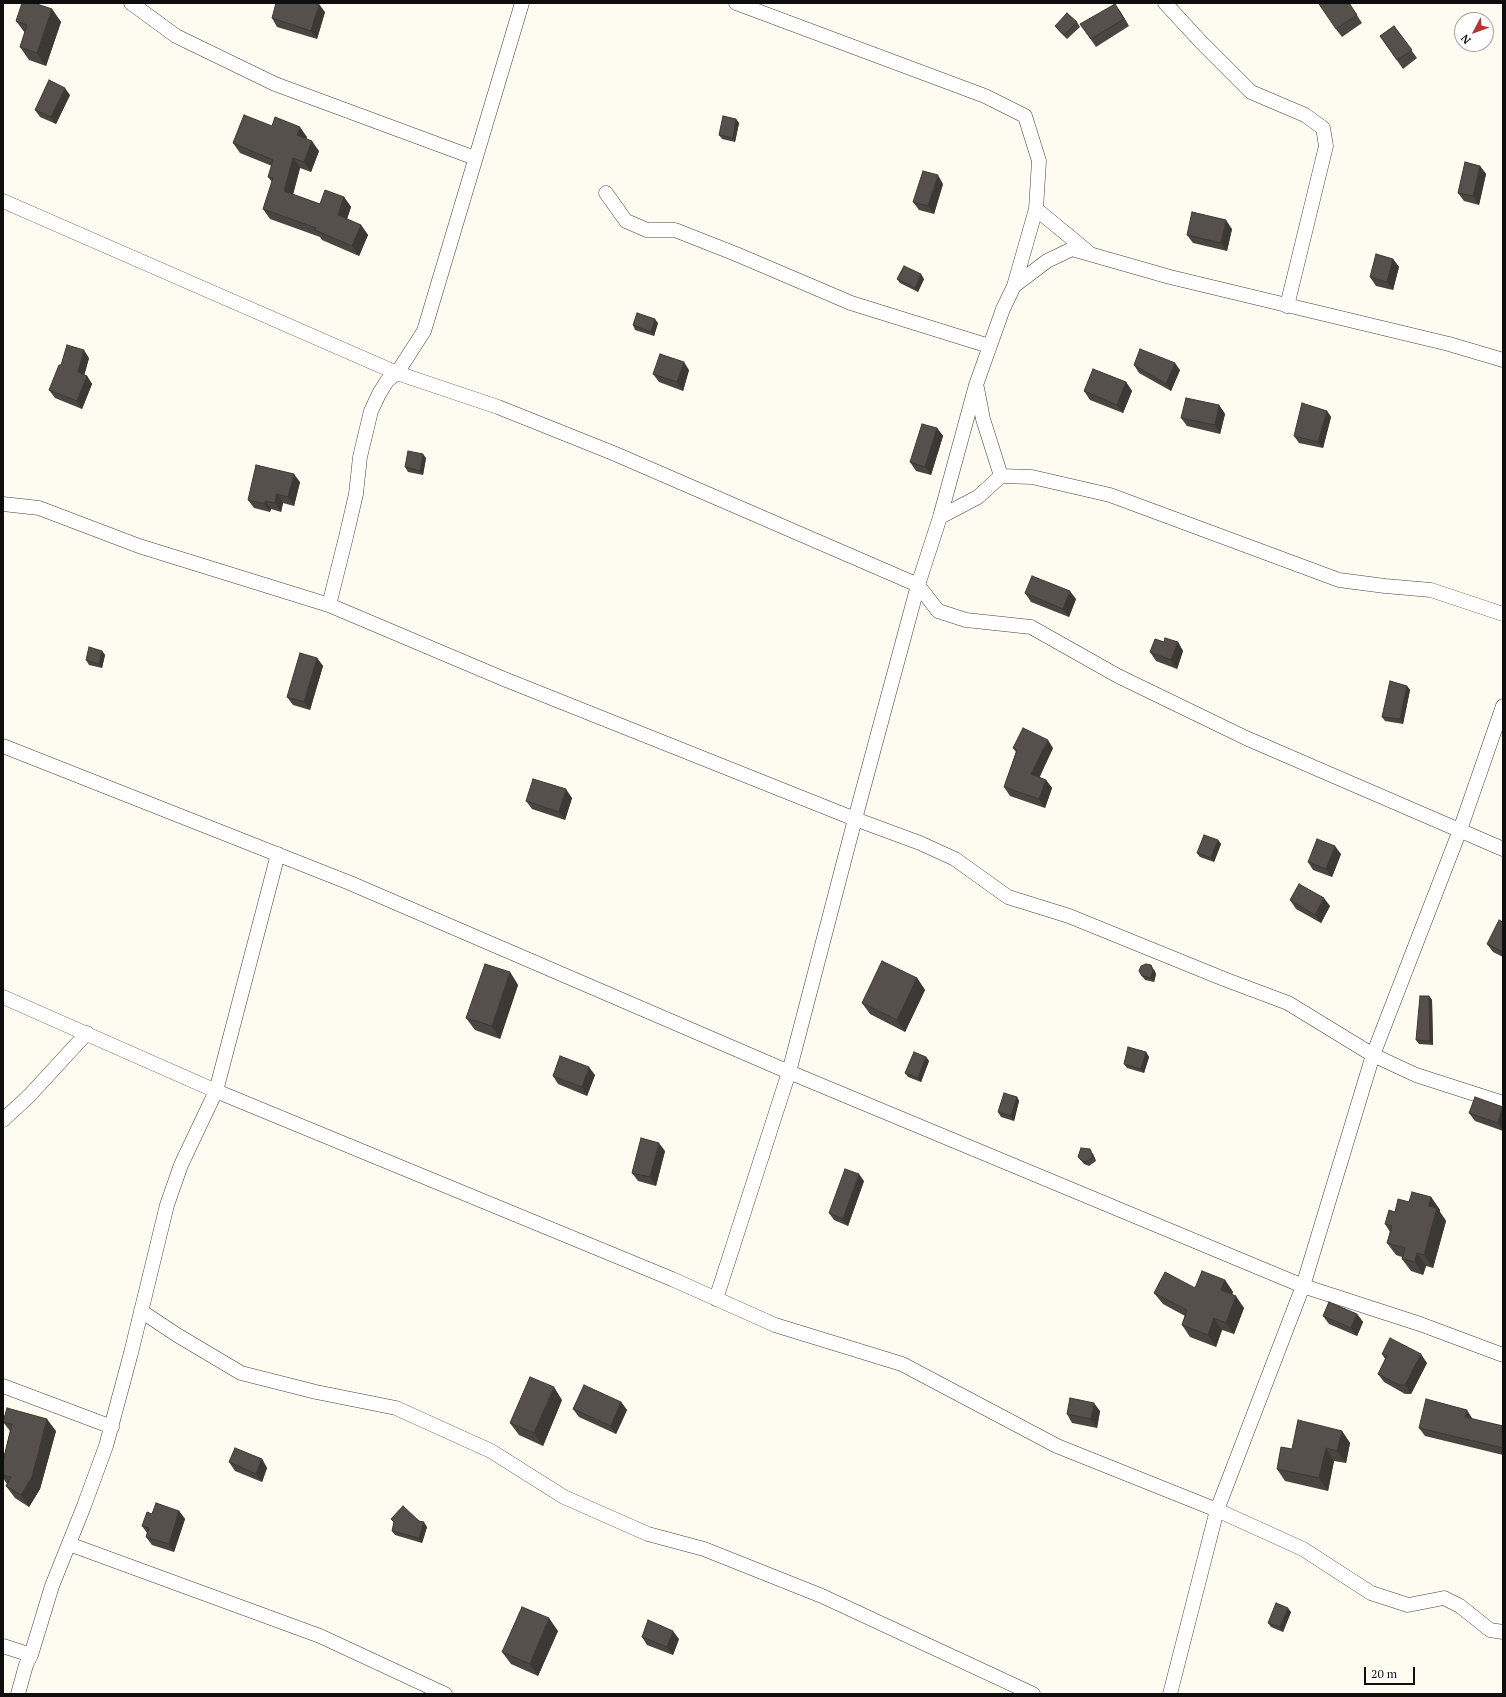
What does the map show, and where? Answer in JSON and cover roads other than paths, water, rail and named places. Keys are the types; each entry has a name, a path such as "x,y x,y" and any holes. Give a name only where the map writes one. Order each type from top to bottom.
{"street":[{"path":"131,3 176,36 275,84 475,158"},
{"path":"328,605 356,494 360,457 371,410 387,381 398,372 424,330 522,3"},
{"path":"716,1299 789,1072 918,585 940,517 976,385 988,346 1014,286 1036,210 1039,161 1025,116 970,90 736,3"},
{"path":"1165,3 1201,42 1251,92 1305,115 1323,128 1326,146 1287,306"},
{"path":"606,193 626,221 647,230 675,230 851,303 988,346"},
{"path":"3,201 398,372 498,407 613,453 918,585 938,611 966,620 1031,627 1118,676 1246,738 1503,849"},
{"path":"1036,210 1090,254"},
{"path":"1014,286 1059,255 1072,249 1170,277 1450,344 1503,360"},
{"path":"976,385 983,420 1001,476"},
{"path":"940,517 978,497 1001,476 1032,477 1110,495 1339,580 1431,590 1503,614"},
{"path":"3,504 39,508 140,546 328,605 504,679 855,819 920,843 955,859 1008,897 1069,916 1224,979 1288,1003 1373,1055 1416,1074 1503,1103"},
{"path":"1170,1694 1217,1510 1303,1286 1373,1055 1460,830 1503,706"},
{"path":"3,746 350,883 789,1072 1303,1286 1420,1324 1503,1355"},
{"path":"18,1694 52,1586 84,1506 112,1427 167,1205 181,1165 216,1091 278,854"},
{"path":"3,997 216,1091 665,1276 774,1325 902,1364 1057,1446 1217,1510 1303,1549 1371,1593 1408,1605 1444,1598 1460,1606 1490,1630 1503,1632"},
{"path":"3,1120 29,1096 87,1033"},
{"path":"141,1311 177,1335 241,1373 316,1392 396,1408 491,1451 564,1498 648,1534 704,1549 822,1596 1034,1694"},
{"path":"3,1386 112,1427"},
{"path":"69,1544 320,1636 445,1694"},
{"path":"3,1646 31,1655"}]}
